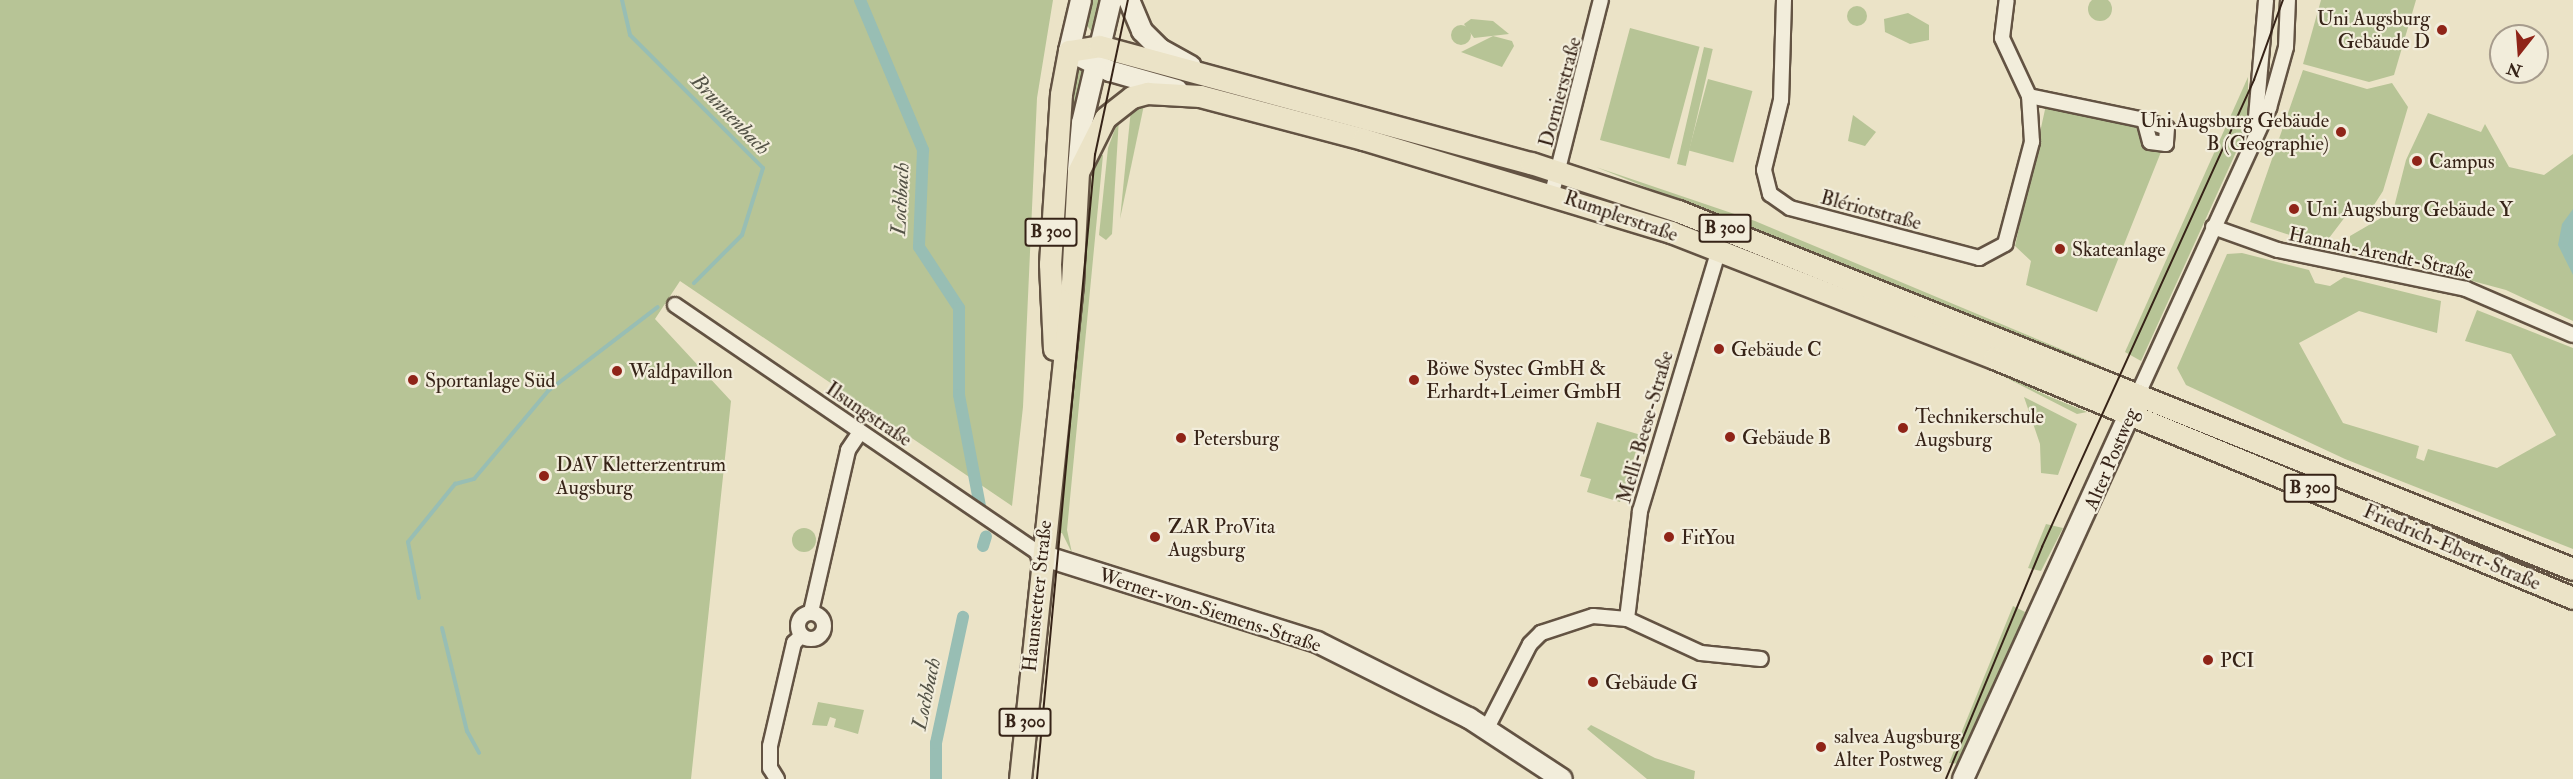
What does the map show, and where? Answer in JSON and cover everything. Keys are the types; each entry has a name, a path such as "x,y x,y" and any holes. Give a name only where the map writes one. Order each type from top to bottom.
{"main road":[{"name":"Rumplerstraße","path":"1069,51 1217,80 1559,172 1769,244 2138,394"},
{"name":"Haunstetter Straße","path":"1057,413 1050,264 1056,136 1069,51"},
{"name":"Rumplerstraße","path":"1078,172 1104,118 1132,97 1200,96 1552,193 1719,250 2131,414"},
{"name":"Haunstetter Straße","path":"1020,779 1057,413 1078,172"},
{"name":"Friedrich-Ebert-Straße","path":"2138,394 2573,569"},
{"name":"Friedrich-Ebert-Straße","path":"2131,414 2573,598"},
{"path":"2489,562 2573,584"}],"street":[{"name":"Haunstetter Straße","path":"1069,51 1081,0"},
{"name":"Haunstetter Straße","path":"1078,172 1096,56 1112,0"},
{"name":"Rumplerstraße","path":"1129,0 1142,31 1160,49 1217,80"},
{"name":"Dornierstraße","path":"1552,193 1601,0"},
{"name":"Blériotstraße","path":"1784,0 1781,100 1764,170 1770,194 1790,208 1990,256 2007,238 2032,142 2029,96 2002,38 2007,0"},
{"name":"Alter Postweg","path":"2254,138 2266,0"},
{"name":"Alter Postweg","path":"1963,779 2131,414 2254,138 2283,61 2288,0"},
{"name":"Rumplerstraße","path":"1096,56 1200,96"},
{"path":"2029,96 2144,120"},
{"name":"Hannah-Arendt-Straße","path":"2213,227 2278,250 2466,289 2573,334"},
{"name":"Melli-Beese-Straße","path":"1627,619 1640,511 1719,250"},
{"name":"Ilsungstraße","path":"675,305 1041,555"},
{"path":"802,635 800,618 811,612 848,450 860,432"},
{"name":"Werner-von-Siemens-Straße","path":"1041,555 1317,642 1487,728 1562,779"},
{"path":"802,635 812,639 823,631 822,618 811,612"},
{"path":"1487,728 1530,644 1541,633 1593,616 1627,619 1693,651 1761,659"},
{"path":"777,779 768,760 770,746 794,643 802,635"}],"green space":[{"path":"2095,-3 2105,-3 2112,4 2112,14 2105,21 2095,21 2088,14 2088,4"},
{"name":"Sportanlage Süd","path":"0,0 1053,0 1037,98 1023,407 1012,506 680,281 655,319 731,401 691,779 0,779"},
{"path":"1092,0 1104,0 1093,34 1086,24"},
{"path":"2321,0 2416,0 2394,75 2369,82 2303,64"},
{"path":"1857,6 1864,9 1867,16 1864,23 1857,26 1850,23 1847,16 1850,9"},
{"path":"1908,13 1929,25 1929,40 1910,44 1885,32 1884,19"},
{"path":"1471,19 1493,21 1509,34 1474,38 1464,24"},
{"path":"1457,25 1465,25 1471,31 1471,39 1465,45 1457,45 1451,39 1451,31"},
{"path":"1630,28 1700,47 1670,159 1600,140"},
{"path":"1493,36 1512,41 1514,46 1502,67 1461,52"},
{"path":"1704,47 1713,49 1686,166 1677,164"},
{"path":"1080,70 1085,73 1062,271 1057,267 1063,128 1075,71"},
{"path":"2303,70 2367,89 2392,83 2408,107 2383,191 2374,205 2345,217 2323,246 2250,222"},
{"path":"2248,77 2248,126 2141,361 2125,352"},
{"path":"1708,79 1752,91 1733,162 1689,150"},
{"path":"1144,105 1120,219 1131,109"},
{"path":"2046,105 2135,124 2148,149 2161,152 2097,312 2026,285 2031,261 2015,246"},
{"path":"2428,113 2481,132 2485,124 2509,167 2544,175 2573,154 2573,321 2506,290 2350,248 2350,236 2393,211 2406,160"},
{"path":"1853,115 1876,132 1865,146 1848,141"},
{"path":"1119,118 1112,234 1106,240 1099,235 1108,148"},
{"path":"1094,155 1103,155 1067,530 1072,553 1062,533 1054,534"},
{"path":"1596,167 1755,221 2099,365 2105,372"},
{"path":"2242,253 2309,270 2315,283 2330,286 2344,277 2441,301 2437,333 2359,311 2299,343 2343,423 2419,446 2416,458 2424,461 2428,449 2497,468 2556,435 2511,354 2465,341 2477,310 2573,348 2573,549 2345,459 2186,385 2177,368 2227,254"},
{"path":"1964,356 2048,396 2087,412 2077,414"},
{"path":"2024,397 2077,424 2058,475 2041,473 2040,444"},
{"path":"1597,422 1641,435 1620,502 1587,492 1591,479 1580,476"},
{"path":"2046,524 2063,528 2041,571 2028,568"},
{"path":"804,528 813,531 816,540 813,549 804,552 795,549 792,540 795,531"},
{"path":"2013,606 2025,612 2016,639 1962,764 1949,763"},
{"path":"818,702 864,710 858,734 834,727 836,719 830,717 827,726 812,725"},
{"path":"1591,725 1655,758 1695,771 1694,779 1647,779 1587,729"}],"water":[{"path":"2573,209 2573,275 2558,245 2562,224"}],"waterway":[{"name":"Brunnenbach","path":"622,0 630,35 763,168 742,235 694,283"},
{"name":"Lochbach","path":"860,0 923,150 919,247 959,308 959,395 980,506"},
{"name":"Brunnenbach","path":"419,598 408,542 455,484 474,479 548,391 658,307"},
{"name":"Lochbach","path":"983,546 986,536"},
{"name":"Lochbach","path":"936,779 936,743 963,617"},
{"name":"Brunnenbach","path":"442,628 467,731 479,753"}],"tram line":[{"path":"1037,779 1095,155 1128,0"},
{"path":"1946,779 2042,547 2254,80 2283,0"}],"place":[{"name":"Uni Augsburg Gebäude D","path":"2442,30"},
{"name":"Uni Augsburg Gebäude B (Geographie)","path":"2341,132"},
{"name":"Campus","path":"2417,161"},
{"name":"Uni Augsburg Gebäude Y","path":"2294,209"},
{"name":"Skateanlage","path":"2060,249"},
{"name":"Gebäude C","path":"1719,349"},
{"name":"Waldpavillon","path":"617,371"},
{"name":"Sportanlage Süd","path":"413,380"},
{"name":"Böwe Systec GmbH & Erhardt+Leimer GmbH","path":"1414,380"},
{"name":"Technikerschule Augsburg","path":"1903,428"},
{"name":"Gebäude B","path":"1730,437"},
{"name":"Petersburg","path":"1181,438"},
{"name":"DAV Kletterzentrum Augsburg","path":"544,476"},
{"name":"ZAR ProVita Augsburg","path":"1155,537"},
{"name":"FitYou","path":"1669,537"},
{"name":"PCI","path":"2208,660"},
{"name":"Gebäude G","path":"1593,682"},
{"name":"salvea Augsburg Alter Postweg","path":"1821,747"}]}
